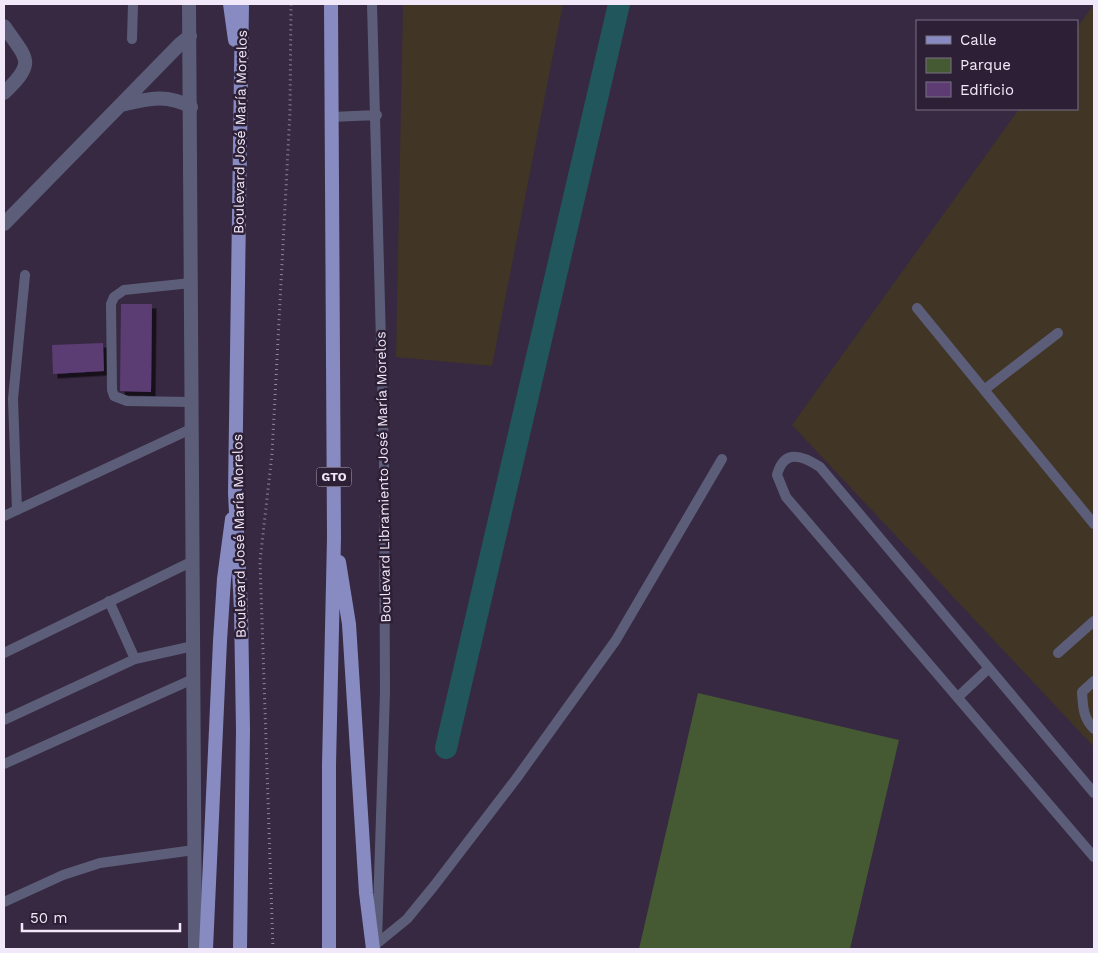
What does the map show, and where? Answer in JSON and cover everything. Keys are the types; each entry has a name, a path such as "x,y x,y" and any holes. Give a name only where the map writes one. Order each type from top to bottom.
{"main road":[{"path":"230,4 240,68"},
{"name":"Boulevard José María Morelos","path":"240,949 243,730 242,610 235,493 242,4"},
{"name":"GTO","path":"329,949 329,766 334,538 331,4"},
{"path":"206,949 224,579 235,493"},
{"path":"334,538 349,624 364,876 375,948"}],"street":[{"path":"189,4 195,949"},
{"path":"4,26 23,54 26,64 22,75 4,93"},
{"path":"4,224 190,36"},
{"path":"121,105 163,97 191,107"}],"lane":[{"path":"132,39 133,4"},
{"name":"Boulevard Libramiento José María Morelos","path":"372,4 384,445 385,692 375,948"},
{"path":"331,117 376,115"},
{"path":"17,510 13,399 24,275"},
{"path":"191,283 124,290 118,293 112,304 114,396 127,401 191,402"},
{"path":"917,308 1094,524"},
{"path":"984,390 1058,332"},
{"path":"4,516 193,428"},
{"path":"1094,793 820,467 800,456 791,456 784,461 777,475 786,497 1094,857"},
{"path":"375,948 407,919 434,886 516,779 616,640 722,459"},
{"path":"4,653 193,561"},
{"path":"109,602 136,659"},
{"path":"1058,653 1094,621"},
{"path":"4,720 136,659 193,646"},
{"path":"958,697 989,668"},
{"path":"4,764 193,679"},
{"path":"1094,681 1082,692 1083,710 1088,723 1094,729"},
{"path":"4,902 64,875 100,863 194,850"}],"path":[{"path":"273,949 260,561 272,454 290,112 291,4"}],"shaded area":[{"path":"403,4 563,4 492,366 396,357"},
{"path":"1094,4 1094,747 792,425 1018,110 1078,110 1078,27"}],"green space":[{"path":"698,693 899,740 850,949 639,949"}],"building":[{"path":"121,304 152,304 151,392 120,391"},
{"path":"103,343 104,371 53,374 52,345"}],"waterway":[{"path":"446,748 619,4"}]}
